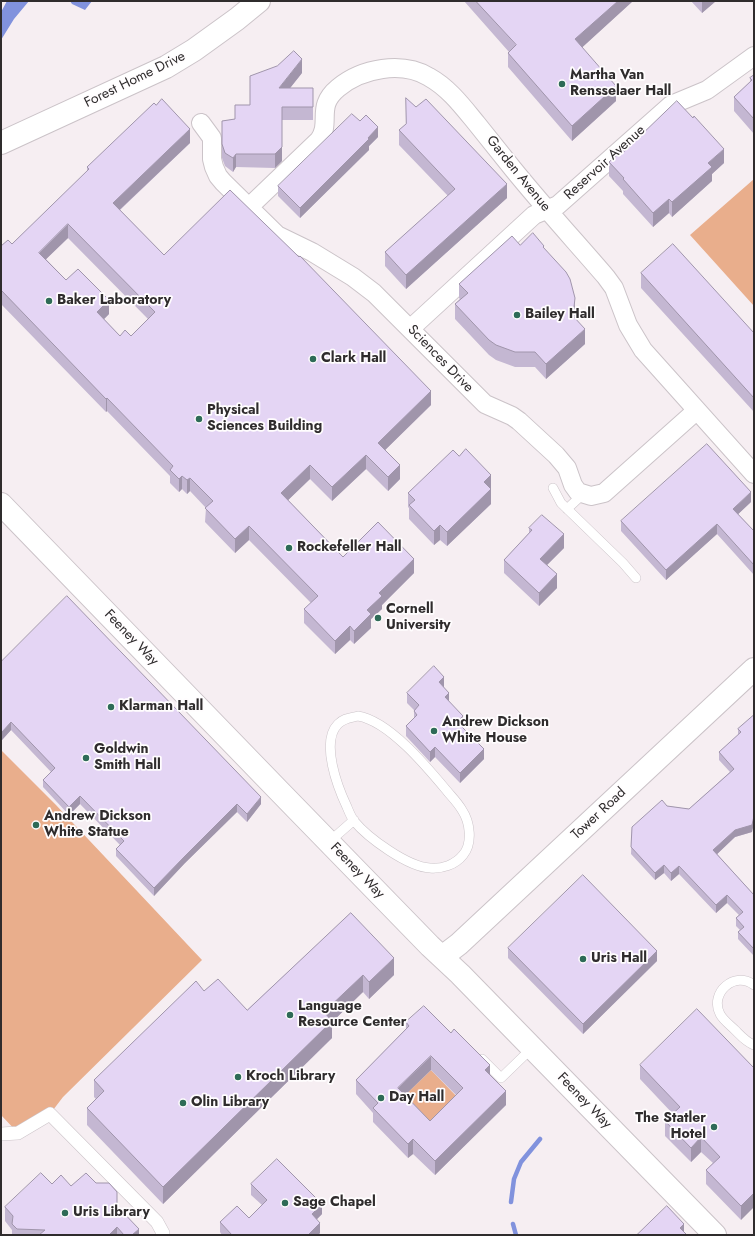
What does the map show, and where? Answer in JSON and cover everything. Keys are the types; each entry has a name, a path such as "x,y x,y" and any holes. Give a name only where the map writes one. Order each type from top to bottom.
{"street":[{"name":"Forest Home Drive","path":"1,143 166,67 194,50 259,1"},
{"name":"Reservoir Avenue","path":"410,329 534,215 558,205 672,105 707,90 754,56"},
{"name":"Garden Avenue","path":"249,207 319,140 324,130 326,103 328,98 338,87 351,79 381,69 395,68 412,70 429,77 446,90 467,112 546,209 606,277 614,288 628,325 636,339 653,362 754,474"},
{"name":"Sciences Drive","path":"201,123 212,138 212,159 218,176 223,182 282,238 295,242 364,284 485,404 512,416 551,450 567,468 575,489 583,494"},
{"path":"583,494 591,496 599,495 608,490 696,411"},
{"name":"Feeney Way","path":"1,504 329,842 715,1235"},
{"name":"Tower Road","path":"442,957 470,933 754,669"},
{"path":"1,1134 18,1133 50,1114 157,1222 163,1234"}],"lane":[{"path":"553,488 561,503 623,563 636,578"},
{"path":"567,509 583,494"},
{"path":"358,716 367,718 386,730 416,756 433,774 462,810 467,821 470,841 466,852 452,864 442,868 418,866 397,856 376,841 354,820 338,787 334,774 331,751 332,734 338,725 346,718 358,716"},
{"path":"329,842 354,820"},
{"path":"754,985 744,980 732,982 722,990 718,1006 720,1014 724,1020 746,1041 754,1045"},
{"path":"475,1052 501,1078 532,1048"}],"shaded area":[{"path":"754,179 754,306 690,235"},
{"path":"1,750 56,805 202,960 63,1097 50,1114 18,1133 1,1115"},
{"path":"431,1070 463,1103 430,1135 398,1102"}],"water":[{"path":"7,1 29,1 14,19 1,40 1,12"},
{"path":"70,1 92,1 85,10 72,4"}],"building":[{"name":"Martha Van Rensselaer Hall","path":"476,1 618,1 575,39 616,86 572,126 508,53 516,45"},
{"path":"294,51 302,59 279,88 313,88 313,107 282,107 282,147 275,154 236,154 233,158 225,153 222,144 222,121 235,119 235,105 250,105 250,76 277,66"},
{"path":"754,75 754,119 734,97 752,80 750,78"},
{"path":"406,98 416,107 426,99 507,184 406,275 385,252 455,189 399,130 406,124"},
{"path":"162,99 190,129 113,203 164,255 230,190 299,257 300,256 431,391 378,443 400,465 388,477 366,455 332,487 310,465 281,493 343,557 378,522 414,559 379,593 382,596 367,610 371,614 354,631 350,626 335,641 304,609 318,596 249,526 235,539 205,508 213,501 190,478 187,480 182,476 179,479 170,470 173,466 1,290 1,246 8,240 12,244 89,169 87,167 154,103 156,105","holes":["68,224 155,312 131,336 125,330 120,336 97,312 109,300 78,269 66,280 39,253"]},
{"path":"677,101 693,118 694,116 724,149 708,163 712,167 672,202 669,199 653,213 609,162 623,150 624,151"},
{"path":"352,114 360,121 366,115 378,127 368,138 369,139 300,208 278,186"},
{"name":"Bailey Hall","path":"533,233 544,246 543,247 566,272 570,279 575,298 573,316 585,329 546,364 535,352 515,352 496,345 489,340 455,304 468,293 459,284 512,236 520,245"},
{"path":"673,244 754,333 754,398 641,273"},
{"path":"707,444 751,492 733,509 754,531 754,565 717,524 666,570 621,521"},
{"path":"466,449 491,475 484,482 491,489 447,532 440,525 434,531 409,505 415,500 408,493 453,450 459,456"},
{"path":"542,515 564,534 540,559 557,574 539,593 504,560 532,530 529,528"},
{"path":"67,596 261,797 247,814 237,804 154,888 116,849 124,841 80,796 69,807 43,780 55,768 11,722 2,732 1,731 1,662"},
{"name":"Andrew Dickson White House","path":"434,666 444,677 439,682 449,693 445,697 463,716 457,722 484,749 460,773 435,747 430,752 406,726 417,715 414,711 419,705 407,693"},
{"path":"754,715 754,816 752,825 735,830 713,850 754,895 754,949 738,932 744,927 736,918 743,912 727,895 716,905 679,866 671,873 664,865 655,873 631,847 632,827 662,800 667,806 689,809 734,769 719,752 741,732 738,729"},
{"name":"Uris Hall","path":"583,875 657,951 583,1024 508,948"},
{"name":"Olin Library","path":"351,913 394,958 369,982 363,975 324,1012 332,1021 163,1187 87,1108 104,1091 94,1080 196,981 204,991 218,979 247,1010"},
{"name":"Day Hall","path":"424,1006 451,1033 454,1029 490,1065 485,1070 506,1091 435,1161 413,1139 408,1144 373,1108 378,1103 356,1080 409,1026 406,1022","holes":["431,1056 463,1088 430,1121 398,1088"]},
{"name":"The Statler Hotel","path":"697,1009 754,1068 754,1193 741,1206 706,1170 720,1157 701,1137 691,1148 665,1121 680,1107 640,1065"},
{"name":"Sage Chapel","path":"277,1159 322,1204 312,1214 320,1223 308,1235 232,1235 220,1222 237,1206 249,1218 267,1200 251,1184"},
{"name":"Uris Library","path":"41,1173 52,1184 61,1175 71,1186 86,1173 96,1183 109,1183 117,1192 117,1206 139,1229 132,1235 124,1235 117,1227 109,1235 39,1235 45,1230 17,1229 12,1224 13,1216 5,1207"},
{"path":"667,1206 684,1224 680,1228 687,1235 637,1235"}],"waterway":[{"path":"511,1202 514,1179 521,1162 540,1139"},
{"path":"513,1224 516,1235"}],"place":[{"name":"Martha Van Rensselaer Hall","path":"562,84"},
{"name":"Baker Laboratory","path":"49,301"},
{"name":"Bailey Hall","path":"517,315"},
{"name":"Clark Hall","path":"313,359"},
{"name":"Physical Sciences Building","path":"199,419"},
{"name":"Rockefeller Hall","path":"289,548"},
{"name":"Cornell University","path":"378,618"},
{"name":"Klarman Hall","path":"111,707"},
{"name":"Andrew Dickson White House","path":"434,731"},
{"name":"Goldwin Smith Hall","path":"86,758"},
{"name":"Andrew Dickson White Statue","path":"36,825"},
{"name":"Uris Hall","path":"583,959"},
{"name":"Language Resource Center","path":"290,1015"},
{"name":"Kroch Library","path":"238,1077"},
{"name":"Day Hall","path":"381,1098"},
{"name":"Olin Library","path":"183,1103"},
{"name":"The Statler Hotel","path":"714,1127"},
{"name":"Sage Chapel","path":"285,1203"},
{"name":"Uris Library","path":"65,1213"}]}
